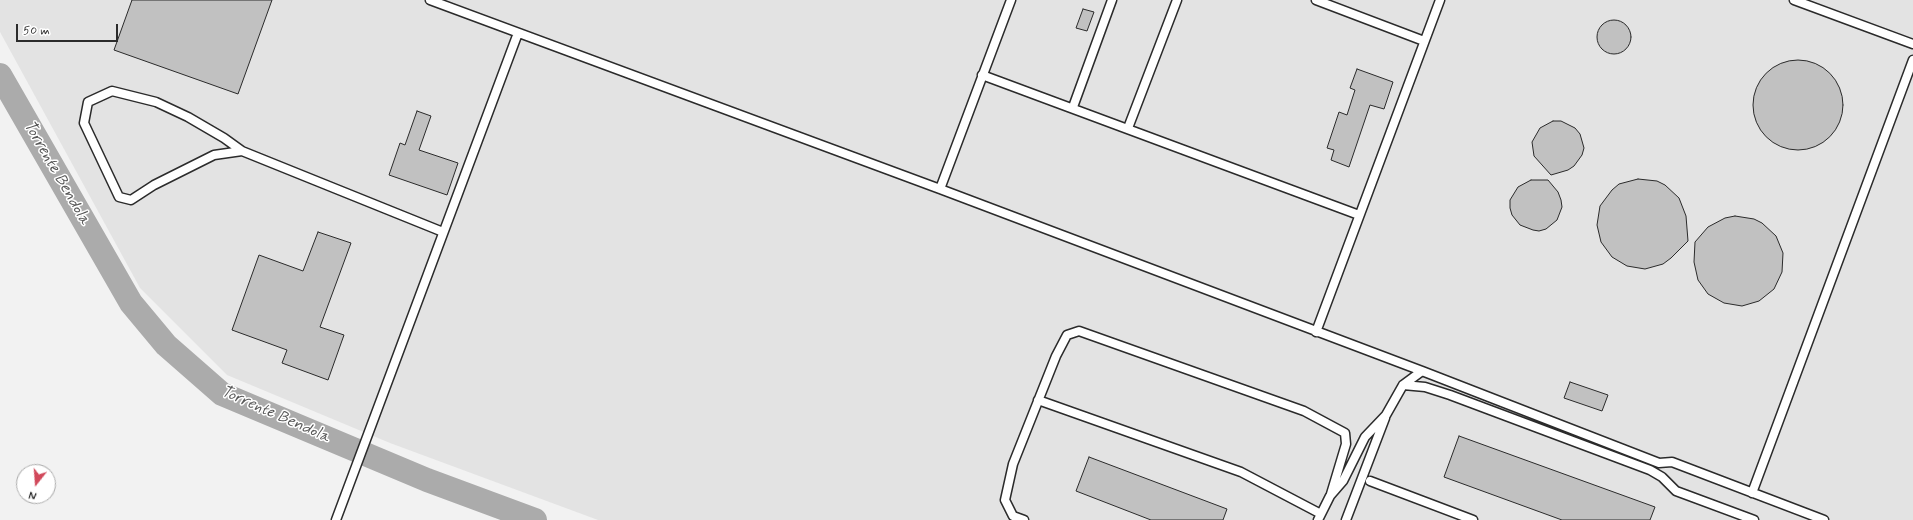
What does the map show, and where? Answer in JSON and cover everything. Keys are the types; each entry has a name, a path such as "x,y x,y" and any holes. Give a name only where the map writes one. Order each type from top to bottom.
{"lane":[{"path":"940,189 1011,0"},
{"path":"1073,107 1112,0"},
{"path":"1128,128 1177,0"},
{"path":"1316,0 1424,42"},
{"path":"1316,332 1440,0"},
{"path":"1794,0 1913,44"},
{"path":"436,1 518,34 940,189 1422,371 1659,463 1672,462 1824,520"},
{"path":"336,520 518,34"},
{"path":"1752,493 1913,60"},
{"path":"982,74 1359,215"},
{"path":"242,151 214,155 154,185 131,200 119,197 84,123 88,102 112,91 156,102 188,117 224,138 242,151 443,232"},
{"path":"1024,520 1012,516 1005,500 1012,464 1038,400 1056,356 1067,335 1080,331 1304,411 1345,433 1346,444 1330,496 1319,517 1241,472 1038,400"},
{"path":"1346,520 1386,415 1402,385 1422,371"},
{"path":"1402,385 1426,387 1444,393 1650,470 1662,477 1676,491 1754,520"},
{"path":"1330,496 1343,481 1365,437 1386,415"},
{"path":"1370,482 1461,518 1473,520"}],"shaded area":[{"path":"0,0 1913,0 1913,520 598,520 390,443 227,375 140,288 0,32"}],"building":[{"path":"132,0 272,0 238,94 114,50"},
{"path":"1083,9 1094,12 1087,31 1076,28"},
{"path":"1611,20 1617,20 1621,21 1628,27 1631,37 1630,44 1624,51 1617,54 1611,54 1607,53 1600,47 1597,40 1597,34 1598,30 1604,23"},
{"path":"1798,60 1815,64 1830,73 1839,88 1843,105 1839,122 1830,137 1815,146 1798,150 1781,146 1766,137 1757,122 1753,105 1757,88 1766,73 1781,64"},
{"path":"1357,69 1393,82 1384,109 1370,105 1349,167 1331,160 1334,150 1327,148 1339,112 1347,115 1355,90 1350,88"},
{"path":"417,111 431,116 419,150 458,163 447,195 389,175 400,143 405,145"},
{"path":"1553,121 1561,121 1575,128 1580,134 1584,148 1582,155 1574,166 1568,170 1551,175 1534,156 1532,142 1540,128"},
{"path":"1638,179 1657,181 1665,185 1679,198 1686,216 1688,241 1663,264 1645,269 1627,266 1612,257 1601,242 1597,225 1600,206 1612,190 1619,184"},
{"path":"1531,180 1548,180 1558,192 1561,200 1562,207 1557,220 1546,229 1539,231 1520,225 1512,215 1510,208 1510,200 1518,187"},
{"path":"1735,216 1754,219 1762,223 1776,236 1783,253 1782,272 1774,289 1759,301 1742,306 1724,303 1708,294 1698,280 1694,262 1695,242 1708,227 1725,218"},
{"path":"318,232 351,243 320,327 344,335 328,380 282,363 287,350 232,330 259,255 303,271"},
{"path":"1570,382 1608,395 1602,411 1564,398"},
{"path":"1459,436 1655,507 1650,520 1562,520 1444,477"},
{"path":"1089,457 1227,509 1223,520 1151,520 1076,491"}],"waterway":[{"name":"Torrente Bendola","path":"0,75 131,303 166,345 222,394 427,480 535,520"}]}
